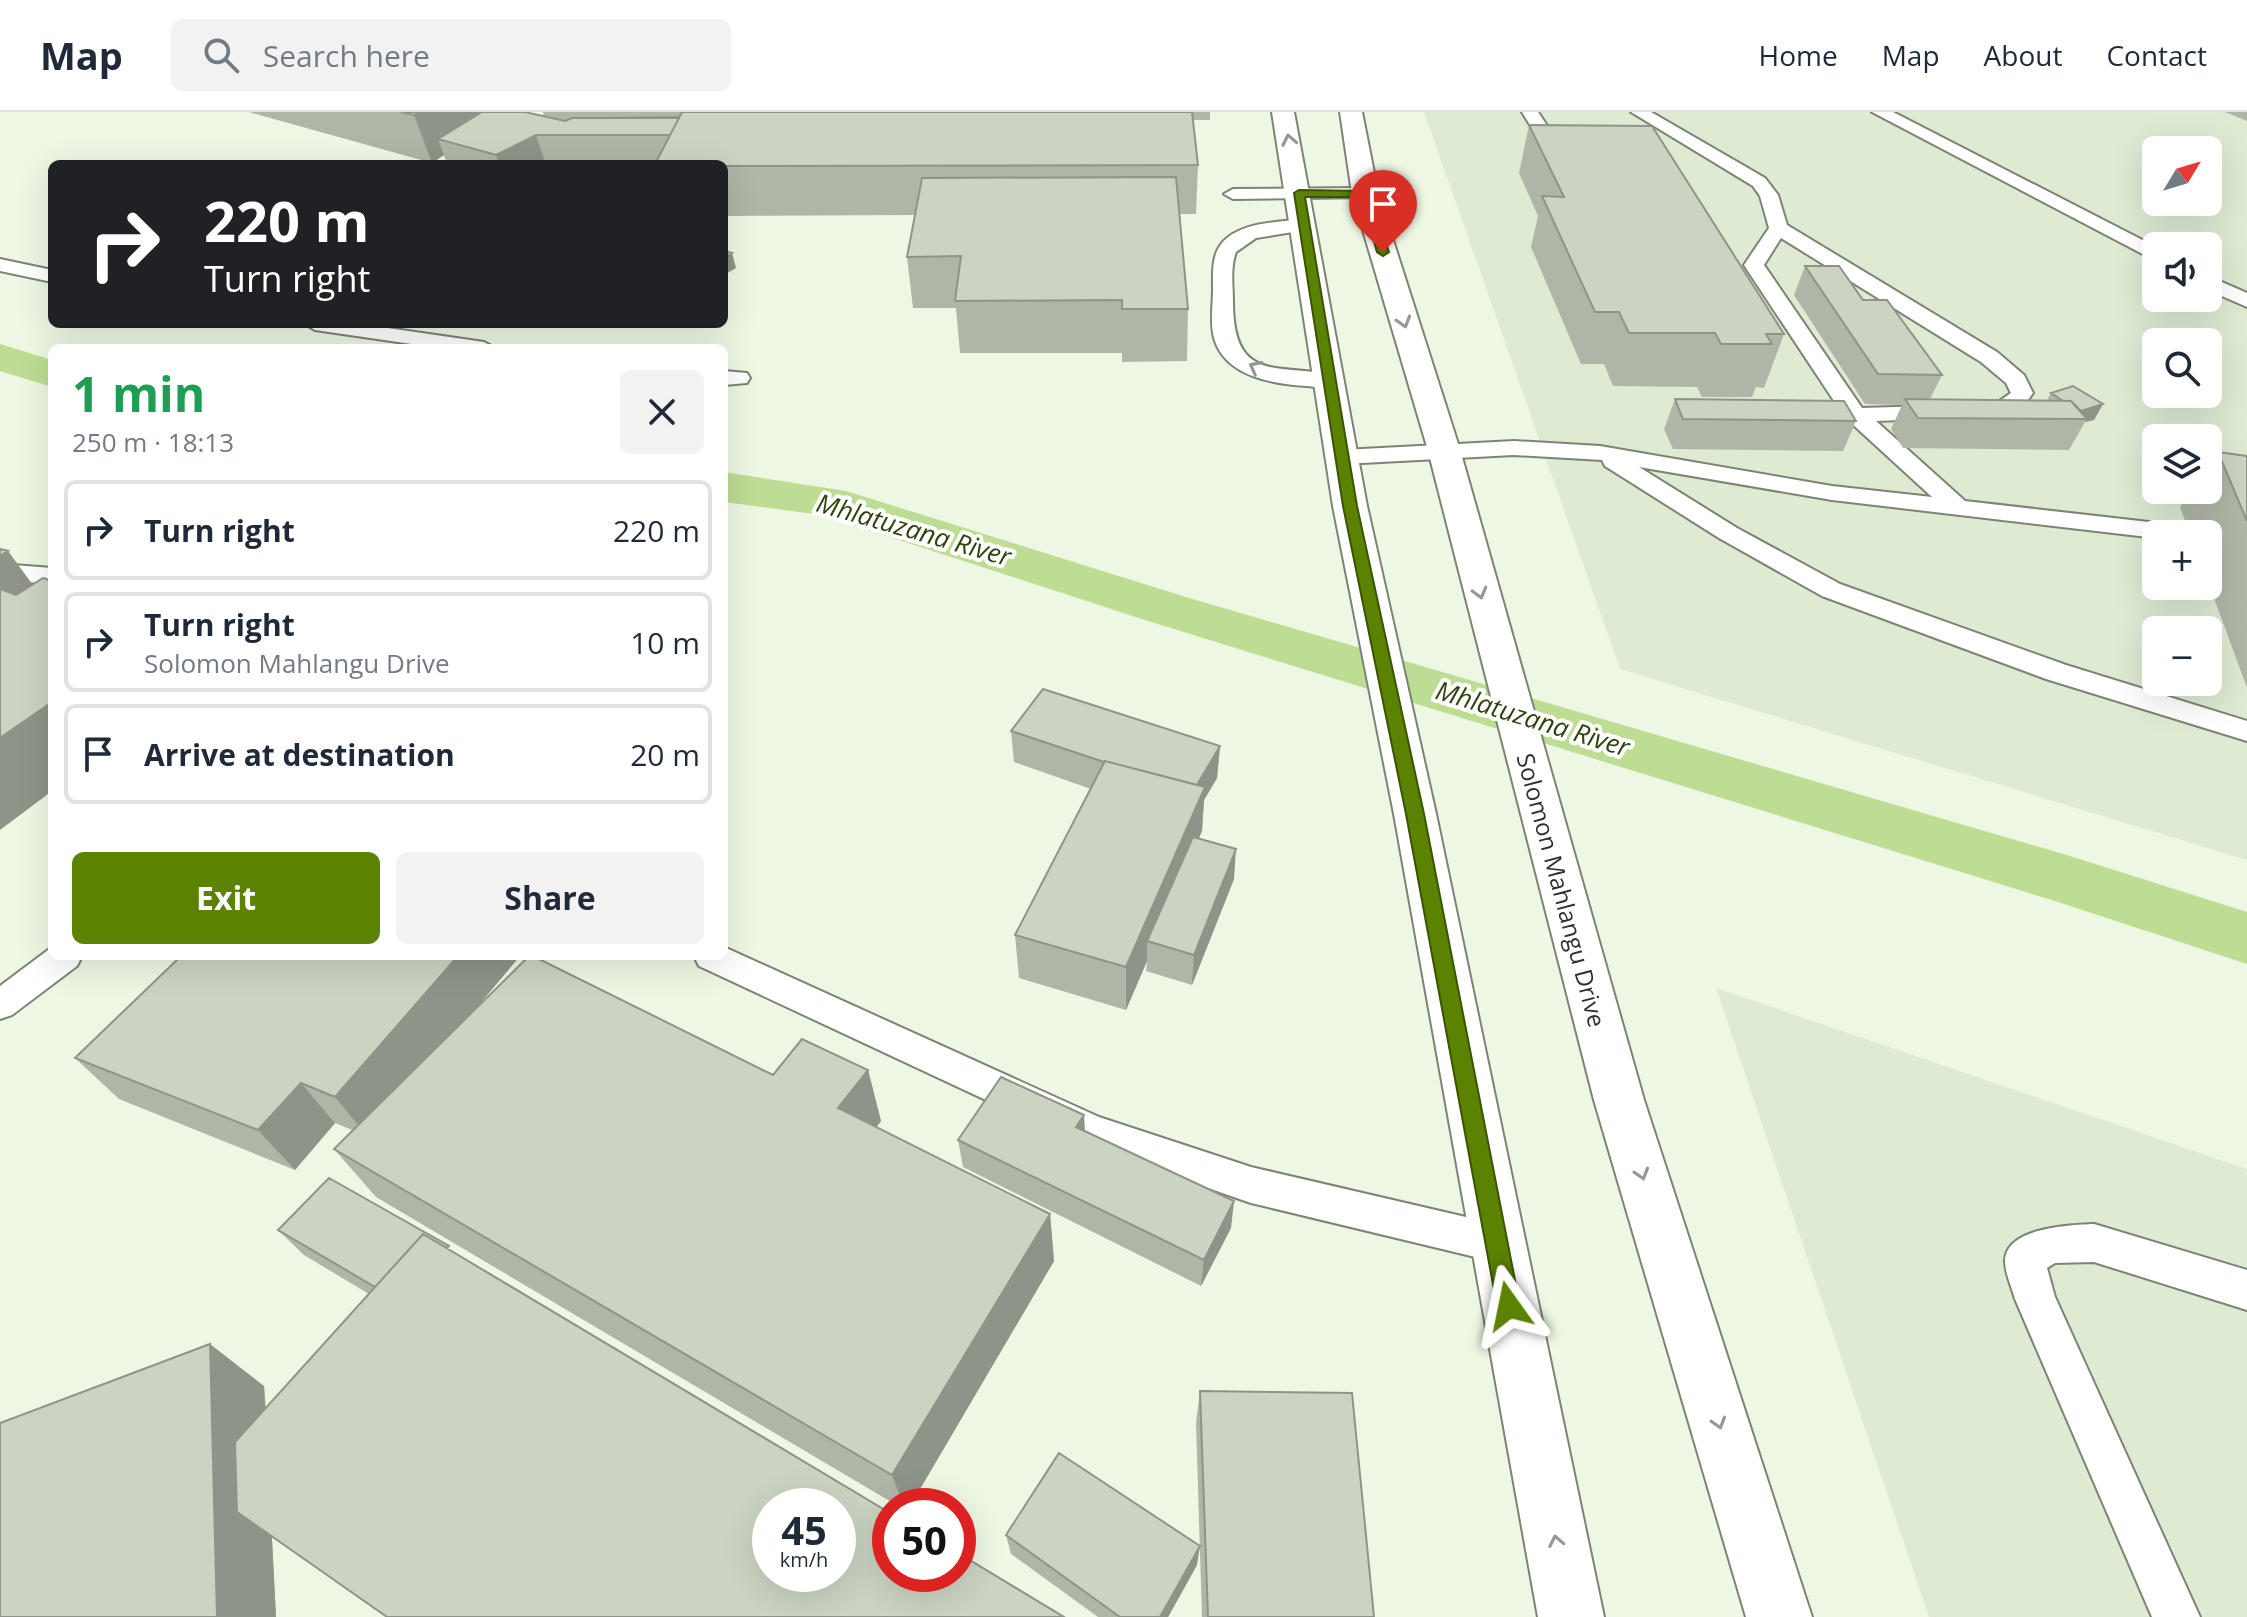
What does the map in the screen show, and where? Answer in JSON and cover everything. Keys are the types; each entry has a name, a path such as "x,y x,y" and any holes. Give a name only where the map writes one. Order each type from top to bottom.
{"main road":[{"path":"1283,112 1346,475 1571,1617"},
{"name":"Solomon Mahlangu Drive","path":"1351,112 1365,193 1444,450 1619,1100 1779,1617"}],"lane":[{"path":"1530,112 1544,134 1586,144"},
{"path":"1639,112 1694,147 1759,182 1769,195 1778,228 1989,357 2016,380 2022,393 2014,403 1999,411 1855,415 1793,411"},
{"path":"1880,112 2142,248"},
{"path":"1656,146 1694,147"},
{"path":"1233,194 1365,193"},
{"path":"1304,225 1266,229 1246,235 1231,244 1222,257 1226,343 1240,359 1258,370 1285,379 1330,381"},
{"path":"1778,228 1754,265 1855,415 1957,507"},
{"path":"0,265 48,275"},
{"path":"2222,289 2247,301"},
{"path":"343,328 456,344"},
{"path":"1346,475 1444,450 1514,448 1600,453 1832,493 2142,529"},
{"path":"1600,453 1728,533 1831,590 2056,672 2247,731"},
{"path":"0,572 48,576"},
{"path":"0,1005 60,960"},
{"path":"720,960 1089,1130 1251,1185 1496,1243"},
{"path":"2176,1617 2035,1299 2025,1260 2049,1245 2094,1243 2247,1290"}],"shaded area":[{"path":"1424,112 2247,112 2247,860 1620,669"},
{"path":"1716,988 2247,1169 2247,1617 1929,1617"}],"building":[{"path":"482,112 525,112 565,121 572,118 679,118 670,135 536,135 496,155 438,139"},
{"path":"682,112 1192,112 1198,165 728,166 728,160 657,160"},
{"path":"1529,125 1652,126 1784,334 1766,334 1772,344 1721,344 1715,333 1629,333 1619,312 1595,312 1542,196 1564,197"},
{"path":"1176,177 1188,309 1122,309 1122,300 955,301 961,256 907,257 922,178"},
{"path":"1805,266 1839,266 1863,300 1887,300 1942,375 1878,374"},
{"path":"2073,386 2103,404 2081,411 2071,401 2063,401 2051,393"},
{"path":"1675,399 1844,401 1856,421 1683,419"},
{"path":"1905,399 2071,401 2087,419 1918,418"},
{"path":"2222,453 2247,456 2247,521 2222,462"},
{"path":"43,578 48,580 48,705 0,738 0,589 16,595"},
{"path":"1043,689 1220,746 1197,785 1104,762 1011,731"},
{"path":"1105,761 1205,787 1126,967 1015,935"},
{"path":"1193,837 1236,849 1194,955 1147,941"},
{"path":"177,960 455,960 335,1097 301,1083 258,1130 75,1058"},
{"path":"525,960 541,960 773,1075 802,1039 868,1070 838,1108 1050,1214 892,1475 334,1149"},
{"path":"1001,1077 1084,1115 1076,1127 1234,1201 1204,1260 958,1140"},
{"path":"329,1178 449,1246 447,1248 423,1234 375,1287 278,1230"},
{"path":"423,1234 848,1488 752,1488 752,1592 856,1592 856,1493 872,1502 872,1592 976,1592 976,1564 1064,1617 387,1617 237,1512 235,1442"},
{"path":"210,1344 217,1617 0,1617 0,1423"},
{"path":"1200,1391 1352,1393 1374,1617 1208,1617"},
{"path":"1059,1453 1200,1546 1160,1617 1120,1617 1006,1535"}],"waterway":[{"name":"Mhlatuzana River","path":"0,357 48,373"},
{"name":"Mhlatuzana River","path":"728,488 829,501 1167,609 2070,881 2247,938"}],"route":[{"path":"1383,252 1365,193 1299,193 1350,506 1415,814 1509,1306"}]}
